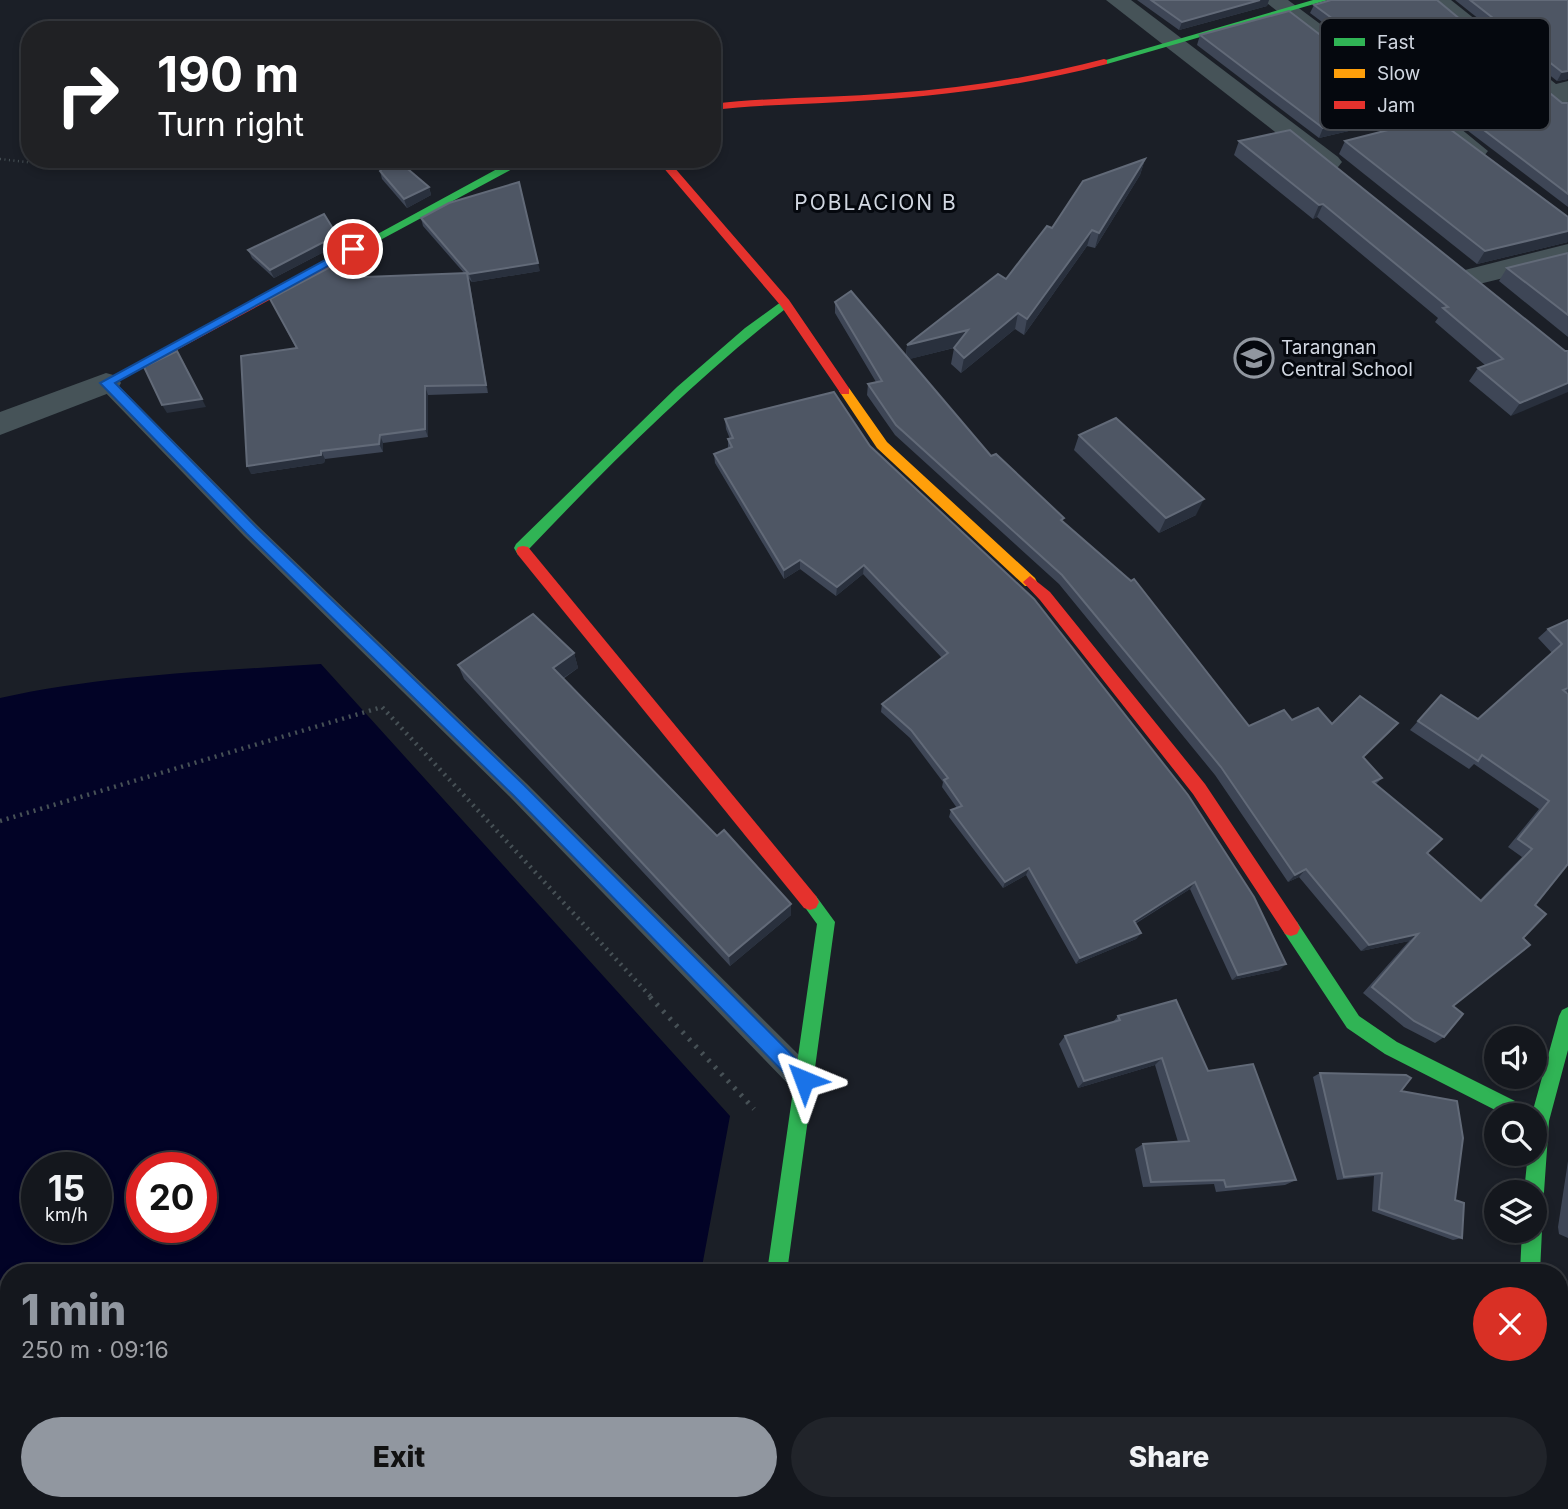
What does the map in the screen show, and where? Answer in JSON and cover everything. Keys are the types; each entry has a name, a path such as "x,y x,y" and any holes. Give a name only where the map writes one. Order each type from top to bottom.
{"street":[{"path":"1116,0 1174,44 1326,147 1345,175"},
{"path":"721,106 766,100 894,96 1060,75 1174,44 1281,6 1323,0"},
{"path":"1437,0 1461,18"},
{"path":"1281,6 1320,35"},
{"path":"1448,130 1491,163"},
{"path":"0,424 106,383 506,168"},
{"path":"669,168 785,303 882,445 1045,596 1190,779 1353,1022 1391,1048 1503,1103"},
{"path":"1471,277 1568,253"},
{"path":"778,1264 826,922 522,548 654,410 729,343 785,303"},
{"path":"1539,1103 1568,1016"},
{"path":"1530,1264 1531,1243"}],"lane":[{"path":"106,383 251,531 519,790 804,1080"}],"path":[{"path":"0,159 21,161"},
{"path":"0,821 382,707 757,1112"}],"water":[{"path":"321,664 730,1116 702,1264 0,1264 0,698 119,679"}],"building":[{"path":"1151,0 1260,0 1182,22"},
{"path":"1331,0 1437,0 1459,18 1332,18 1314,5"},
{"path":"1470,0 1568,0 1568,71 1562,72 1550,63 1550,18 1493,18"},
{"path":"1289,11 1320,35 1320,126 1200,35"},
{"path":"1550,94 1562,103 1568,103 1568,194 1484,130 1550,130"},
{"path":"1290,130 1568,351 1568,383 1520,403 1478,368 1503,359 1443,308 1448,307 1323,204 1319,205 1239,141"},
{"path":"1388,130 1451,130 1568,217 1568,231 1485,251 1345,141"},
{"path":"1145,159 1099,233 1092,230 1027,319 1018,313 964,358 954,348 968,330 907,345 998,274 1006,279 1047,226 1052,228 1083,181"},
{"path":"383,168 407,168 429,187 404,199 380,171"},
{"path":"519,182 538,263 469,274 421,218 449,203"},
{"path":"324,214 337,235 270,270 248,250"},
{"path":"1568,253 1568,315 1507,268"},
{"path":"351,256 365,277 467,273 486,385 425,386 425,429 380,435 379,444 321,451 321,455 247,466 241,356 297,348 270,299"},
{"path":"851,291 991,456 996,454 1064,518 1061,520 1131,581 1134,579 1249,726 1284,710 1292,720 1318,708 1332,724 1360,696 1398,723 1363,757 1382,778 1373,782 1442,839 1427,853 1481,901 1532,849 1518,839 1549,801 1482,755 1478,761 1418,721 1441,695 1478,719 1562,644 1548,629 1568,620 1568,688 1563,690 1568,694 1568,864 1535,905 1546,914 1523,938 1530,945 1453,1006 1463,1014 1444,1037 1414,1021 1372,987 1418,934 1369,945 1306,869 1295,875 1221,767 1062,575 896,425 868,384 882,381 835,302"},
{"path":"177,351 202,399 162,405 144,367"},
{"path":"834,392 870,446 1034,599 1188,795 1254,897 1286,964 1238,975 1195,882 1134,921 1141,933 1080,958 1029,868 1005,882 951,810 962,806 944,780 948,778 911,730 882,704 948,653 864,565 837,587 800,560 784,570 714,454 732,447 728,439 733,438 725,419"},
{"path":"1116,418 1204,499 1166,518 1079,435"},
{"path":"533,614 574,653 553,668 717,836 724,830 791,904 729,956 458,665"},
{"path":"1176,1000 1208,1071 1253,1064 1296,1180 1226,1187 1224,1180 1151,1182 1143,1144 1189,1141 1162,1058 1084,1081 1065,1036 1120,1020 1118,1016"},
{"path":"1320,1073 1406,1075 1411,1078 1401,1091 1457,1101 1463,1138 1455,1200 1464,1203 1462,1238 1379,1209 1382,1173 1344,1177"}],"traffic: fast":[{"path":"1104,62 1323,0"},
{"path":"367,243 506,168"},
{"path":"523,551 521,548 648,420 715,360 785,303"},
{"path":"778,1264 826,922 810,902"},
{"path":"1291,928 1353,1022 1391,1048 1502,1103"},
{"path":"1535,1180 1540,1121 1568,1016"},
{"path":"1530,1264 1531,1243"}],"traffic: slow":[{"path":"845,391 882,445 1030,582"}],"traffic: jam":[{"path":"721,106 946,91 1026,80 1104,62"},
{"path":"669,168 785,303 845,391"},
{"path":"106,383 367,243"},
{"path":"523,551 810,902"},
{"path":"1030,582 1045,596 1199,789 1291,928"}],"place":[{"name":"Tarangnan Central School","path":"1254,358"}],"district":[{"name":"POBLACION B","path":"876,202"}],"route":[{"path":"353,249 106,383 251,531 519,790 804,1080"}]}
